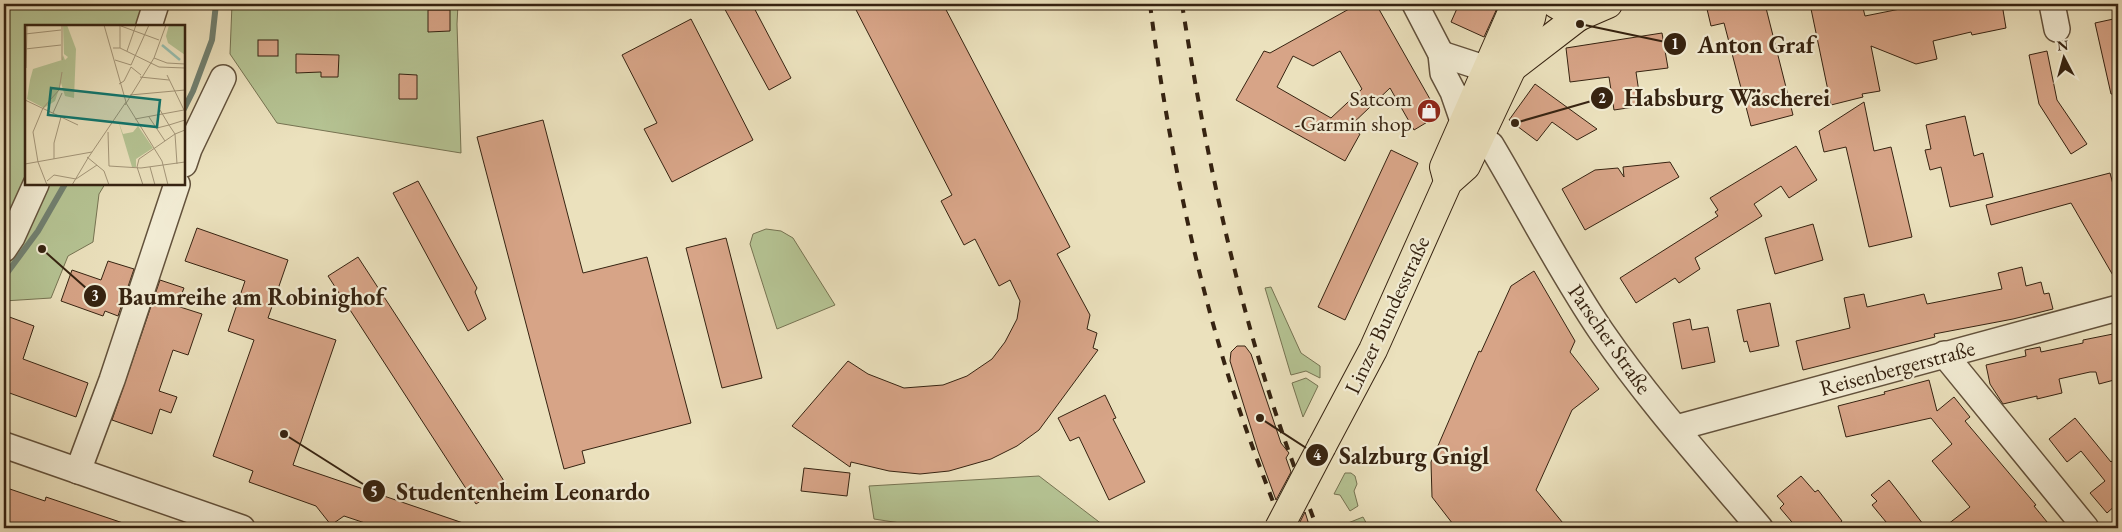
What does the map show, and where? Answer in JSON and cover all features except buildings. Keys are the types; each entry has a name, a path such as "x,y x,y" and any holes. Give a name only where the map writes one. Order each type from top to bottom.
{"main road":[{"name":"Linzer Bundesstraße","path":"1500,69 1513,10 1519,4"},
{"name":"Linzer Bundesstraße","path":"1279,528 1373,350 1448,182 1466,166 1470,131 1500,69 1531,18 1534,4"},
{"path":"1500,69 1567,10 1608,4"}],"street":[{"path":"150,25 156,4"},
{"path":"1416,4 1442,54 1443,73 1470,131"},
{"path":"2052,4 2057,29"},
{"path":"1442,54 1474,66 1500,69"},
{"path":"185,161 223,78"},
{"name":"Parscher Straße","path":"1470,131 1491,145 1565,273 1600,329 1637,381 1760,528"},
{"path":"4,249 12,237 36,185"},
{"path":"78,471 112,380 177,185"},
{"name":"Reisenbergerstraße","path":"1676,428 2118,308"},
{"path":"1944,354 2086,528"},
{"path":"4,445 242,528"}],"green space":[{"path":"4,4 159,4 149,25 25,25 25,185 104,185 99,194 93,242 68,256 51,298 4,301"},
{"path":"232,4 458,4 461,153 277,123 230,54"},
{"path":"766,229 781,231 793,238 835,305 777,329 750,244 753,234"},
{"path":"1271,287 1301,353 1320,366 1320,378 1306,371 1291,375 1265,288"},
{"path":"1306,378 1318,386 1303,417 1292,383"},
{"path":"1345,473 1351,473 1355,476 1357,484 1354,491 1358,506 1350,511 1340,495 1334,494"},
{"path":"1039,476 1107,528 933,528 874,519 869,486"},
{"path":"1363,517 1369,528 1351,528 1348,523"}],"waterway":[{"path":"185,107 212,40 216,4"},
{"path":"4,277 38,231 64,185"}],"railway":[{"path":"1150,4 1172,146 1203,286 1235,397 1283,528"},
{"path":"1182,4 1200,110 1235,272 1264,378 1317,528"}],"place":[{"name":"Anton Graf","path":"1580,24"},
{"name":"Satcom -Garmin shop","path":"1429,111"},
{"name":"Habsburg Wäscherei","path":"1515,123"},
{"name":"Baumreihe am Robinighof","path":"42,249"},
{"name":"Salzburg Gnigl","path":"1260,418"},
{"name":"Studentenheim Leonardo","path":"284,434"}]}
